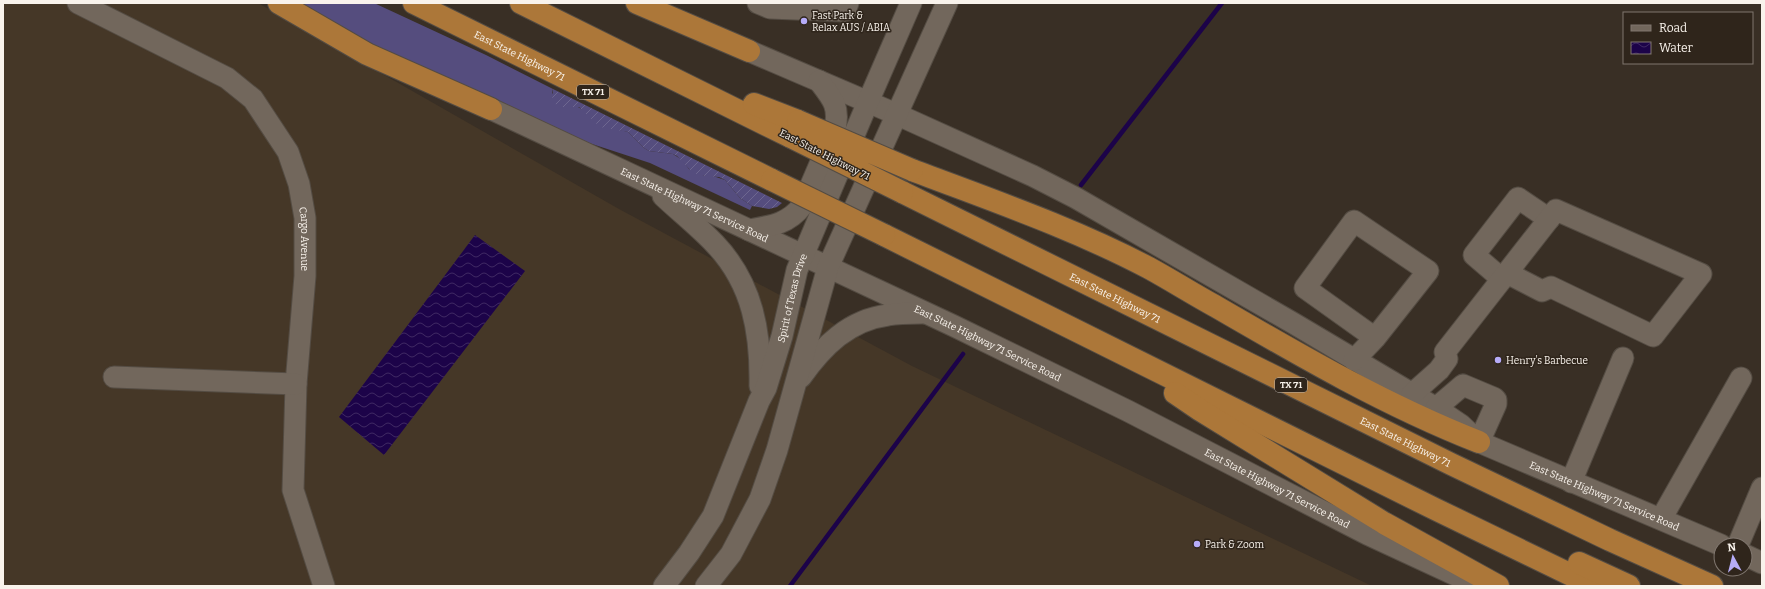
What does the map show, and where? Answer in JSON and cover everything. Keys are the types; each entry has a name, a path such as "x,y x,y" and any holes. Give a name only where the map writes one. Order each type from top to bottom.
{"highway":[{"path":"279,3 367,54 490,109"},
{"name":"East State Highway 71","path":"414,3 1347,466 1594,586"},
{"path":"521,3 655,69 761,106 794,129 912,170 1064,229 1114,251 1150,268 1326,370 1398,408 1479,442"},
{"path":"637,3 749,51"},
{"name":"East State Highway 71","path":"794,129 902,192 1451,464 1651,559 1712,586"},
{"path":"1152,369 1178,396 1200,410 1384,523 1498,586"},
{"path":"1347,466 1436,496 1629,586"},
{"path":"1651,559 1675,584 1680,586"}],"street":[{"name":"Cargo Avenue","path":"78,3 228,78 253,99 288,152 299,184 305,218 305,276 296,384 293,490 324,586"},
{"path":"758,3 770,8 845,11 848,3"},
{"name":"Spirit of Texas Drive","path":"664,586 713,516 759,401 766,388 780,344 793,284 868,102 911,3"},
{"path":"688,553 711,580 731,554 760,499 777,450 828,267 947,3"},
{"name":"East State Highway 71 Service Road","path":"749,51 896,114 1033,176 1082,201 1436,408 1461,424 1479,442 1713,542"},
{"path":"749,230 784,221 795,215 802,206 835,129 837,118 836,106 819,81"},
{"name":"East State Highway 71 Service Road","path":"490,109 926,313 1128,411 1367,534 1480,586"},
{"path":"653,185 725,255 745,290 758,330 760,368 759,401"},
{"path":"1412,394 1439,370 1446,360 1445,352 1505,276 1556,210 1701,274 1653,336 1551,287 1542,291 1505,276 1474,255 1518,198 1549,219"},
{"path":"1354,360 1375,338 1428,271 1354,221 1305,288 1375,338"},
{"path":"793,389 819,353 834,338 848,328 864,321 889,314 926,313"},
{"path":"1571,482 1623,358"},
{"path":"114,377 296,384"},
{"path":"1661,519 1740,378"},
{"path":"1436,408 1461,386 1466,386 1496,400 1479,442"},
{"path":"1741,537 1762,488"}],"shaded area":[{"path":"3,3 258,3 619,209 912,366 1372,586 3,586"},
{"path":"291,3 374,3 486,55 553,89 552,93 564,107 578,107 616,129 628,132 649,151 673,154 682,160 689,169 705,176 713,176 725,180 740,198 752,206 750,210 650,163 589,143 391,56"},
{"path":"553,89 782,203 777,207 769,209 752,206 740,198 725,180 719,177 693,173 677,156 673,154 649,151 628,132 600,127 579,107 559,107 552,101"}],"water":[{"path":"475,235 525,271 384,455 339,417"}],"waterway":[{"path":"1081,185 1222,3"},
{"path":"790,586 963,354"}],"place":[{"name":"Fast Park & Relax AUS / ABIA","path":"804,21"},
{"name":"Henry's Barbecue","path":"1498,360"},
{"name":"Park & Zoom","path":"1197,544"}]}
